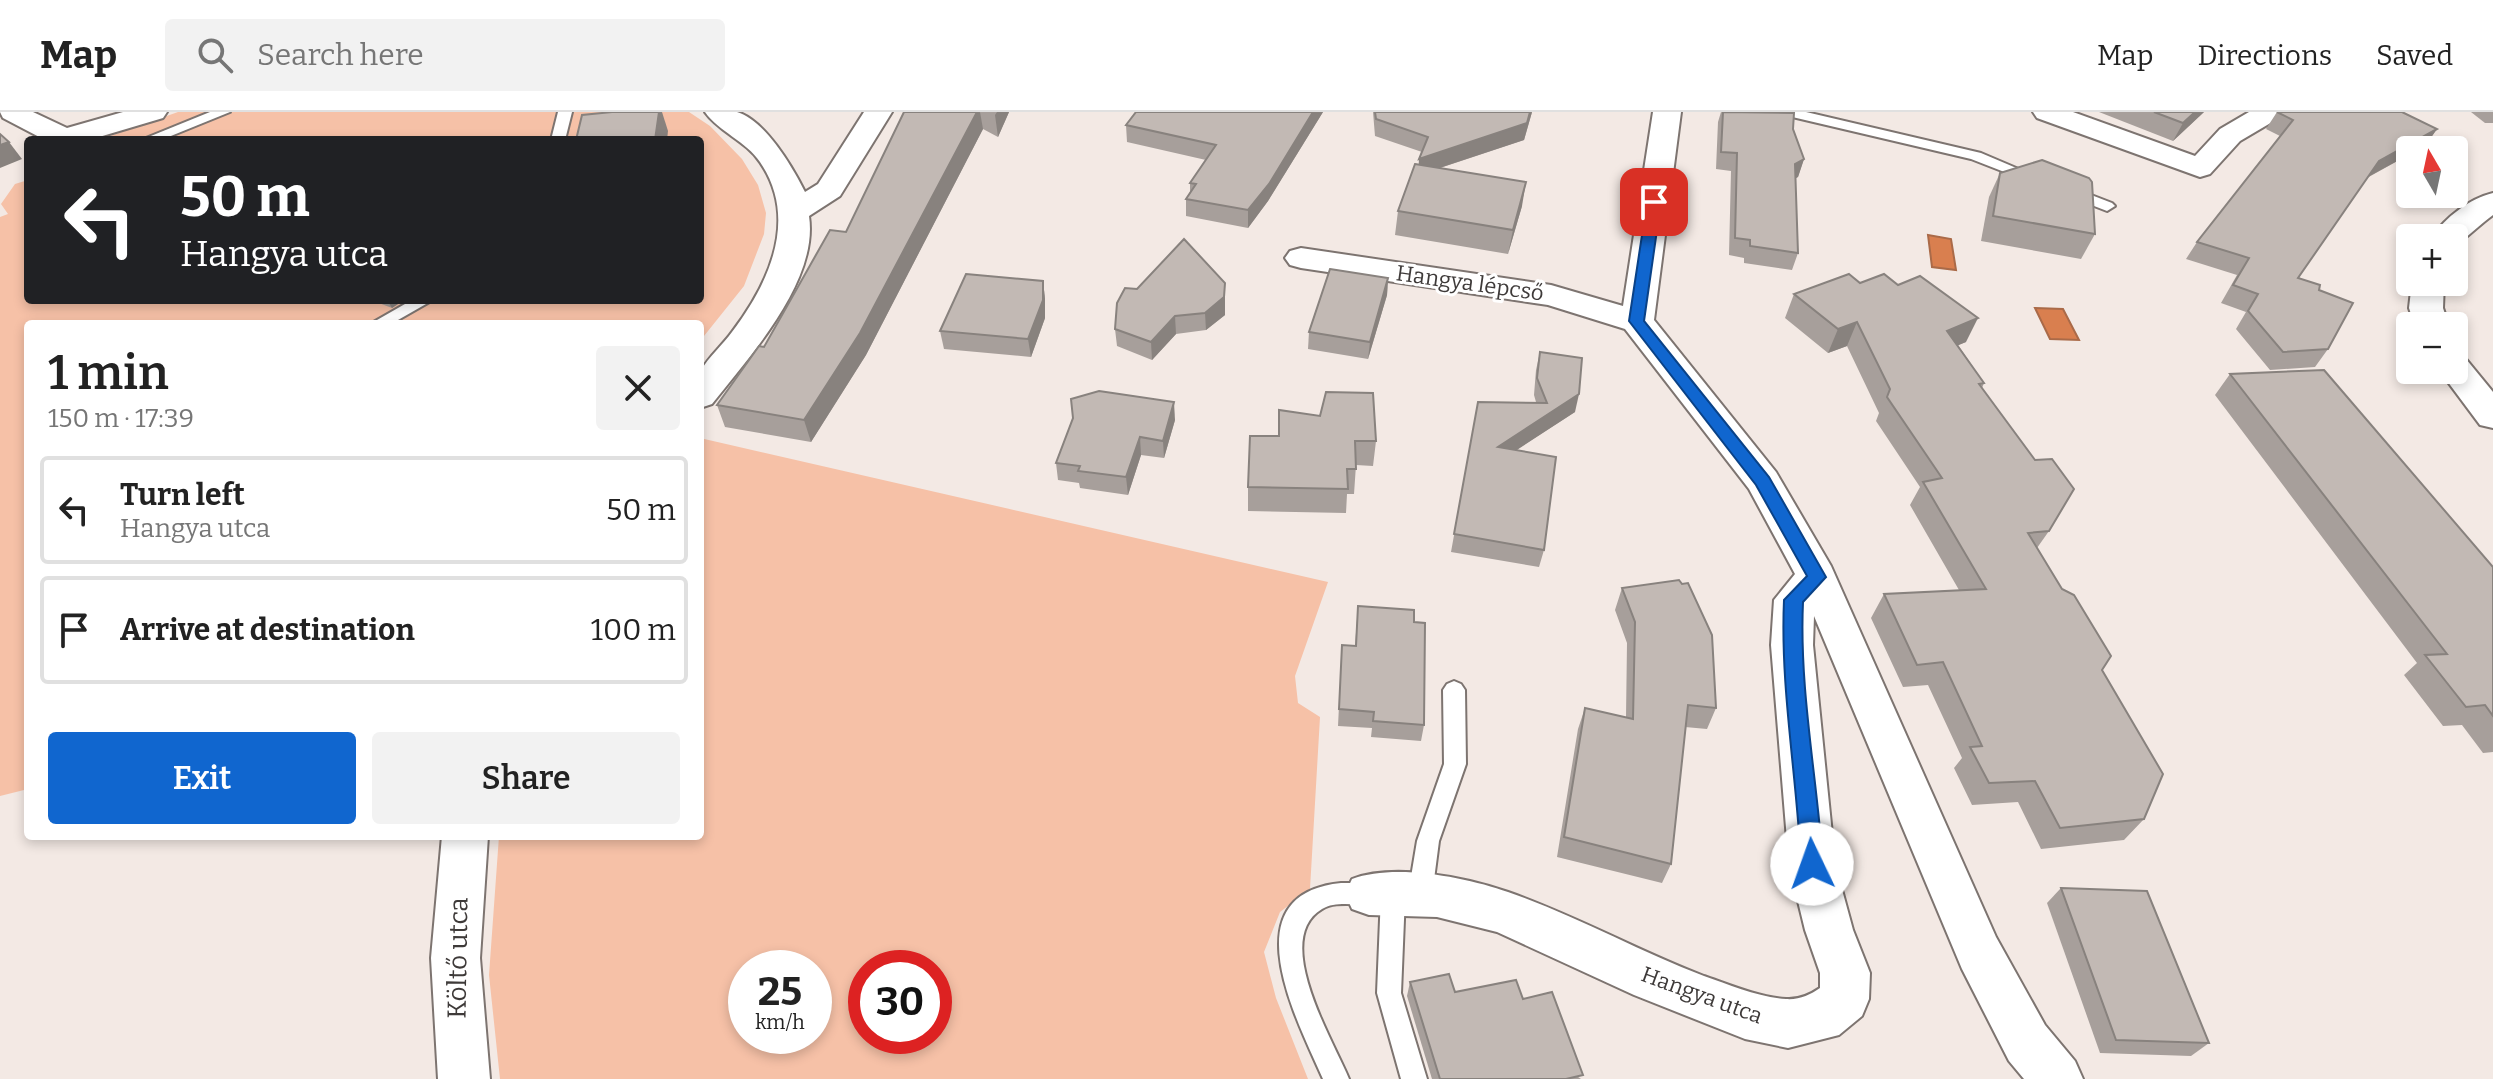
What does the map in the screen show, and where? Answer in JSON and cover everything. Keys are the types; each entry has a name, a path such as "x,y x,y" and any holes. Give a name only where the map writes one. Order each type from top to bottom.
{"street":[{"path":"13,112 59,136"},
{"path":"76,136 153,112"},
{"path":"704,391 773,299 789,264 796,231 795,212 774,159 719,112"},
{"path":"795,212 829,190 878,112"},
{"path":"1667,112 1637,321 1763,481 1817,577 1979,953 2027,1043 2057,1079"},
{"path":"2047,112 2200,168 2230,135 2269,112"},
{"path":"2459,224 2493,202"},
{"name":"Hangya lépcső","path":"1301,258 1551,295 1637,321"},
{"path":"2468,384 2493,416"},
{"name":"Hangya utca","path":"1394,895 1437,896 1504,912 1651,979 1745,1015 1788,1024 1821,1018 1844,999 1845,973 1829,930 1812,864 1792,645 1794,600 1817,577"},
{"name":"Költő utca","path":"464,840 460,870 457,1027 464,1079"}],"lane":[{"path":"159,136 223,112"},
{"path":"559,136 565,112"},
{"path":"1788,112 1976,156 2107,206"},
{"path":"386,320 417,304"},
{"path":"1414,1079 1389,993 1394,895 1428,841 1455,764 1454,690"},
{"path":"1336,1079 1300,993 1290,962 1288,934 1296,914 1316,900 1338,894 1394,895"}],"shaded area":[{"path":"178,112 689,112 710,126 742,159 758,185 766,213 764,234 744,286 704,336 704,320 24,320 24,790 0,796 0,217 8,214 1,204 15,184 24,181 24,304 704,304 704,136 110,136"},
{"path":"1928,235 1951,239 1956,270 1932,267"},
{"path":"2035,308 2063,309 2079,340 2050,339"},
{"path":"704,439 1328,582 1295,676 1298,703 1320,717 1310,889 1280,912 1264,952 1276,998 1308,1079 500,1079 489,975 499,840 704,840"}],"building":[{"path":"659,112 656,136 577,136 582,115"},
{"path":"904,112 977,112 860,333 804,420 717,405 759,346 764,347 830,230 846,232"},
{"path":"1136,112 1313,112 1269,184 1248,210 1186,199 1196,184 1190,183 1216,145 1126,125"},
{"path":"1375,112 1530,112 1527,123 1419,159 1428,137 1376,119"},
{"path":"1723,112 1794,113 1793,129 1804,159 1795,164 1798,253 1750,246 1750,240 1735,238 1737,153 1721,152"},
{"path":"2154,112 2195,112 2183,123"},
{"path":"2277,112 2402,112 2437,129 2424,136 2396,136 2396,152 2379,161 2298,278 2320,285 2319,290 2353,303 2328,349 2283,352 2248,311 2258,294 2233,285 2249,258 2197,242 2293,120"},
{"path":"0,134 9,142 0,145"},
{"path":"2042,160 2089,178 2092,182 2095,234 1993,216 2000,173"},
{"path":"1415,164 1526,182 1513,230 1398,211"},
{"path":"1184,239 1225,283 1224,297 1205,313 1175,316 1151,342 1115,329 1117,303 1125,288 1137,289"},
{"path":"1330,269 1388,278 1370,342 1309,332"},
{"path":"966,274 1043,281 1043,300 1028,339 940,331"},
{"path":"1849,274 1860,283 1884,274 1898,285 1920,276 1978,318 1947,331 1984,383 1979,384 2035,460 2052,459 2074,489 2049,531 2028,533 2062,589 2074,595 2111,656 2102,670 2163,774 2144,819 2060,828 2035,781 1989,783 1970,747 1982,746 1943,662 1917,665 1884,594 1986,589 1923,482 1942,478 1887,397 1890,389 1857,322 1838,329 1794,294"},
{"path":"1540,352 1582,358 1579,394 1498,447 1556,457 1544,550 1454,534 1478,402 1547,403 1537,378"},
{"path":"2324,370 2493,567 2493,716 2485,705 2466,707 2425,655 2447,654 2230,374"},
{"path":"1099,391 1174,402 1163,441 1140,437 1126,477 1078,471 1080,466 1056,463 1073,418 1071,399"},
{"path":"1326,392 1373,393 1376,441 1355,441 1356,469 1347,469 1348,489 1248,487 1250,436 1279,436 1279,410 1320,416"},
{"path":"1679,580 1682,584 1688,583 1712,635 1716,708 1688,705 1671,864 1564,837 1585,708 1633,719 1635,622 1622,588"},
{"path":"1358,606 1414,610 1414,622 1425,623 1424,725 1373,721 1374,712 1339,709 1342,645 1356,646"},
{"path":"2061,888 2147,891 2209,1043 2116,1040"},
{"path":"1449,974 1455,992 1516,980 1523,999 1552,992 1583,1075 1566,1079 1440,1079 1410,982"}],"route":[{"path":"1654,202 1637,321 1763,481 1817,577 1794,600 1792,645 1812,864"}]}
